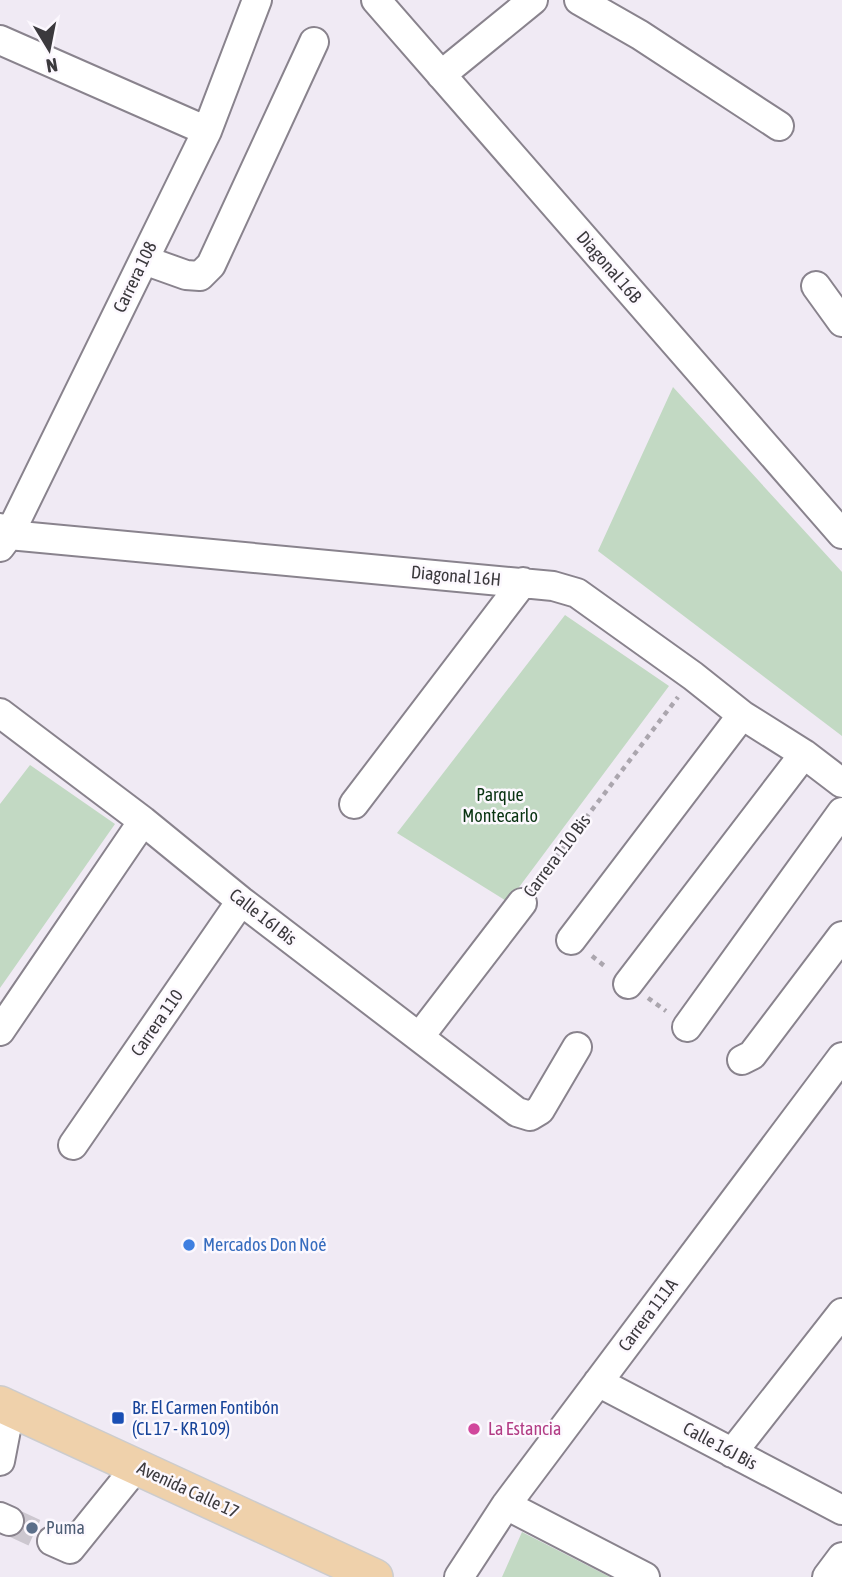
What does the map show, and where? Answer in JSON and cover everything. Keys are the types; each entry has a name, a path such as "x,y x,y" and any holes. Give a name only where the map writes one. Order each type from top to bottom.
{"main road":[{"name":"Avenida Calle 17","path":"5,1407 375,1577"}],"street":[{"name":"Carrera 108","path":"3,537 207,131 257,0"},
{"name":"Diagonal 16B","path":"376,0 841,531"},
{"path":"441,75 533,0"},
{"path":"579,0 640,35 779,126"},
{"path":"0,40 207,131"},
{"path":"144,260 186,275 200,275 211,265 314,42"},
{"path":"816,286 842,322"},
{"name":"Diagonal 16H","path":"3,537 523,582 577,593 693,676 742,715 804,754 842,783"},
{"path":"354,804 523,582"},
{"name":"Calle 16I Bis","path":"0,713 517,1112 530,1116 540,1110 577,1047"},
{"path":"571,940 742,715"},
{"path":"628,984 804,754"},
{"path":"687,1027 842,812"},
{"path":"0,1031 143,821"},
{"name":"Carrera 110","path":"73,1145 241,901"},
{"name":"Carrera 110 Bis","path":"420,1036 522,903"},
{"path":"742,1060 752,1055 842,936"},
{"name":"Carrera 111A","path":"459,1577 506,1504 842,1058"},
{"path":"732,1452 842,1313"},
{"name":"Calle 16J Bis","path":"598,1382 842,1510"},
{"path":"0,1461 5,1407"},
{"path":"52,1541 70,1549 137,1466"},
{"path":"506,1504 645,1577"},
{"path":"827,1577 842,1557"}],"path":[{"name":"Carrera 110 Bis","path":"522,903 693,676"}],"green space":[{"path":"673,387 842,572 842,736 598,551"},
{"name":"Parque Montecarlo","path":"565,615 669,686 508,902 397,833"},
{"path":"30,765 115,824 0,988 0,804"},
{"path":"522,1532 610,1577 502,1577"}],"tunnel":[{"path":"9,1521 52,1541"}],"place":[{"name":"Mercados Don Noé","path":"189,1245"},
{"name":"Br. El Carmen Fontibón (CL 17 - KR 109)","path":"118,1418"},
{"name":"La Estancia","path":"474,1429"},
{"name":"Puma","path":"32,1528"}]}
